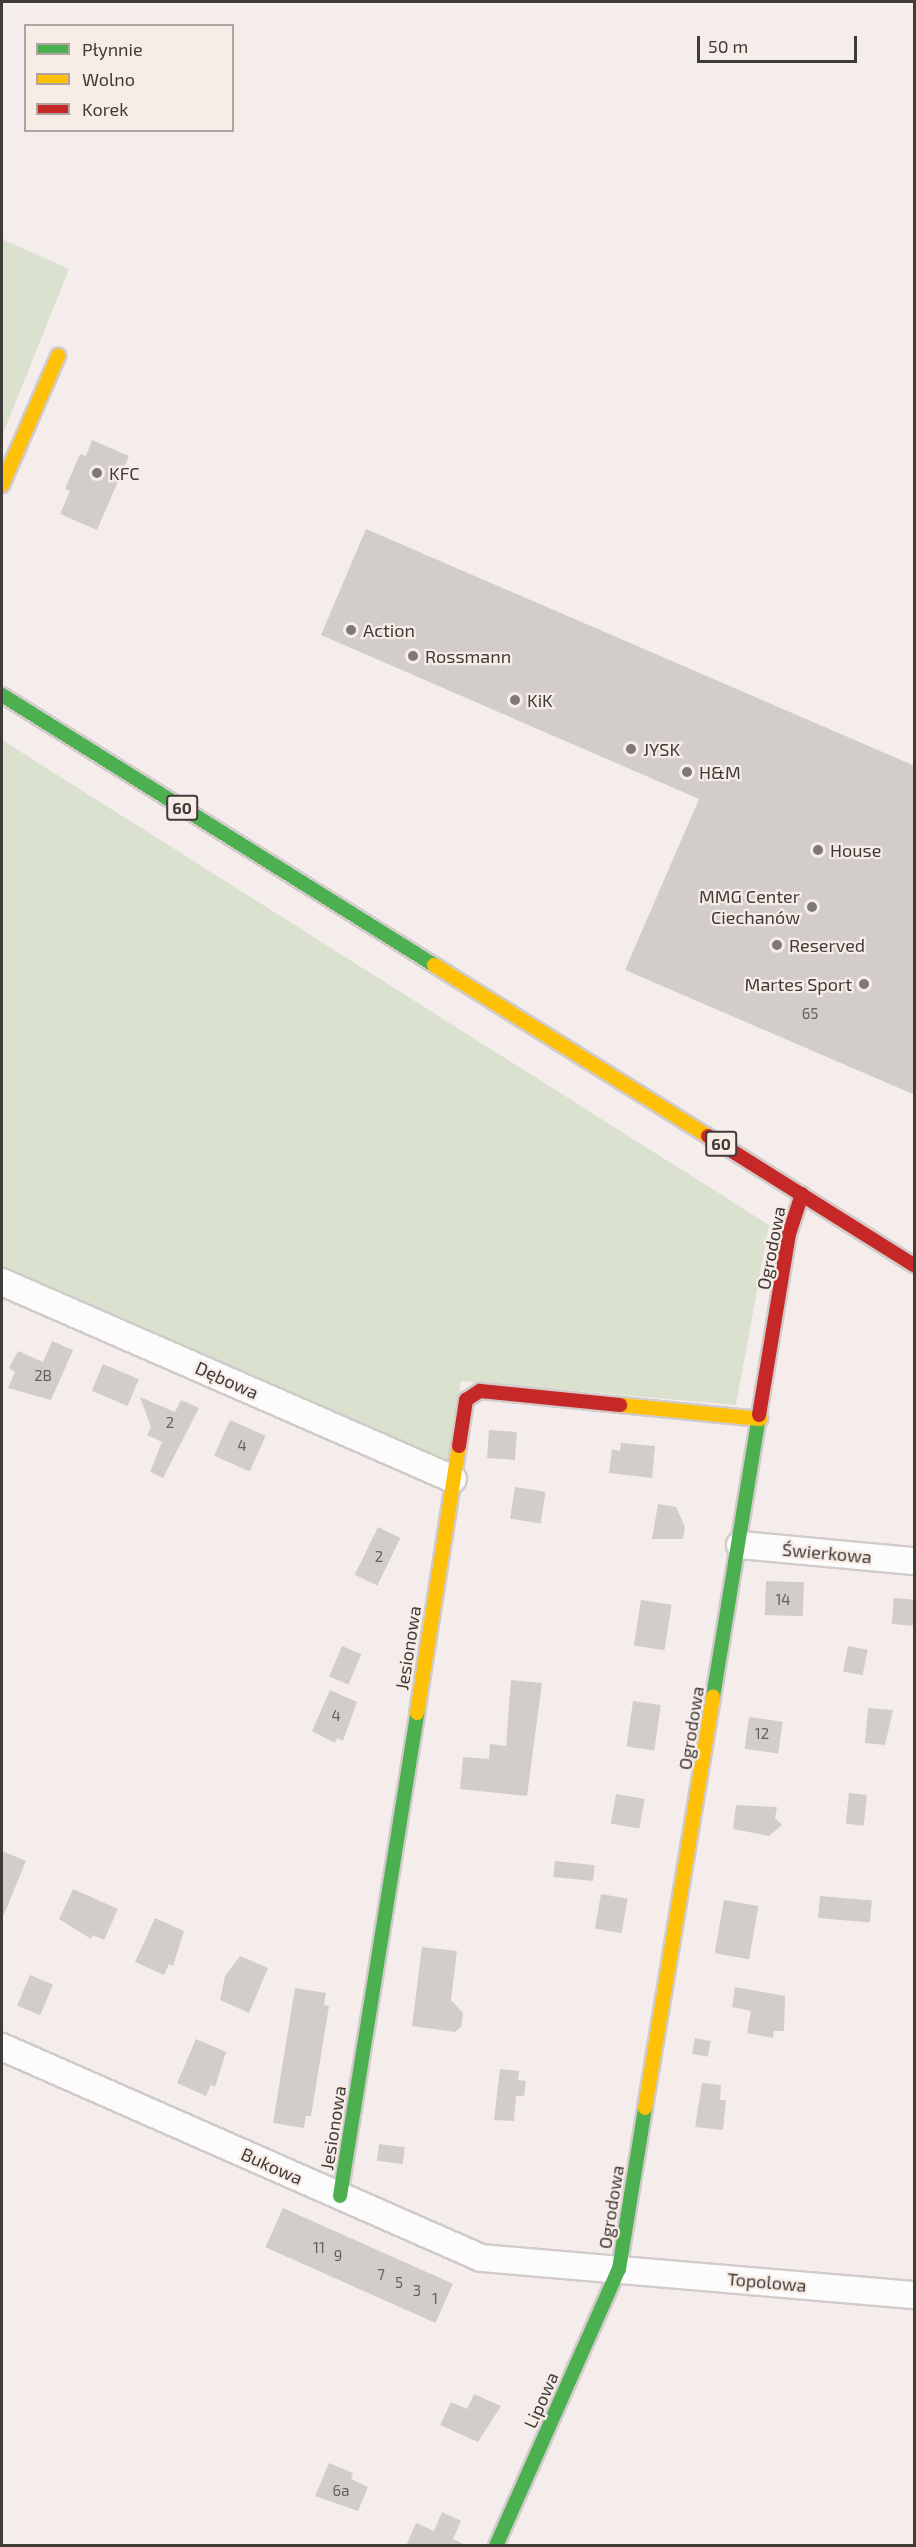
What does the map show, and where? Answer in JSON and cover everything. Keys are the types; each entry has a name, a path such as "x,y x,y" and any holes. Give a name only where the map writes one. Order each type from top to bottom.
{"street":[{"path":"2,485 58,356"},
{"name":"60","path":"2,695 915,1265"},
{"name":"Ogrodowa","path":"619,2269 740,1545 789,1234 802,1194"},
{"name":"Dębowa","path":"2,1282 453,1479"},
{"name":"Jesionowa","path":"340,2196 466,1400 480,1391 760,1419"},
{"name":"Świerkowa","path":"740,1545 915,1561"},
{"name":"Bukowa","path":"2,2047 482,2258 619,2269"},
{"name":"Topolowa","path":"619,2269 915,2295"},
{"name":"Lipowa","path":"496,2546 619,2269"}],"green space":[{"path":"2,239 69,269 2,436"},
{"path":"2,740 769,1225 736,1405 461,1381 446,1471 2,1267"}],"building":[{"name":"KFC","path":"92,440 129,456 97,530 60,514 70,491 65,489 80,454 86,456"},
{"path":"366,529 915,766 915,1095 625,970 699,799 321,635"},
{"path":"52,1341 73,1350 51,1400 8,1388 15,1372 9,1368 18,1351 43,1362"},
{"path":"103,1364 139,1379 128,1406 92,1391"},
{"path":"140,1397 175,1412 181,1400 199,1408 163,1478 150,1472 162,1442 147,1435 151,1427"},
{"path":"230,1420 266,1436 250,1471 214,1456"},
{"path":"489,1430 517,1432 515,1460 487,1458"},
{"path":"621,1443 655,1446 652,1478 609,1473 612,1449 620,1451"},
{"path":"515,1487 546,1492 541,1523 510,1519"},
{"path":"658,1504 676,1507 685,1527 683,1539 652,1539"},
{"path":"378,1527 400,1538 377,1586 355,1575"},
{"path":"766,1581 804,1582 803,1616 765,1615"},
{"path":"894,1598 914,1600 913,1626 892,1624"},
{"path":"641,1600 672,1605 664,1650 634,1645"},
{"path":"342,1646 361,1654 348,1685 329,1676"},
{"path":"848,1646 868,1650 863,1675 843,1672"},
{"path":"511,1680 542,1683 527,1796 460,1789 463,1757 489,1759 490,1744 506,1746"},
{"path":"330,1690 357,1702 343,1741 337,1738 335,1743 312,1731"},
{"path":"633,1701 661,1705 654,1750 627,1747"},
{"path":"868,1708 893,1710 885,1745 865,1743"},
{"path":"749,1717 783,1722 778,1753 745,1749"},
{"path":"849,1793 867,1795 864,1826 846,1824"},
{"path":"616,1794 645,1799 639,1829 611,1824"},
{"path":"736,1805 777,1807 775,1818 782,1825 769,1836 733,1829"},
{"path":"2,1851 26,1861 2,1919"},
{"path":"555,1861 595,1865 593,1881 553,1877"},
{"path":"73,1889 118,1909 104,1940 93,1935 91,1939 59,1919"},
{"path":"601,1894 628,1899 622,1933 595,1928"},
{"path":"820,1896 872,1901 870,1922 818,1918"},
{"path":"724,1900 758,1906 749,1959 715,1953"},
{"path":"155,1918 184,1931 173,1966 169,1964 164,1975 135,1962"},
{"path":"422,1947 457,1951 451,2000 463,2013 461,2027 455,2032 412,2026"},
{"path":"240,1956 268,1968 249,2013 220,2000 225,1976"},
{"path":"30,1975 53,1985 40,2015 17,2005"},
{"path":"735,1987 785,1996 784,2031 774,2031 773,2038 747,2033 751,2011 732,2007"},
{"path":"295,1988 326,1993 324,2005 329,2006 311,2116 306,2116 304,2128 273,2123"},
{"path":"695,2038 711,2041 708,2057 692,2054"},
{"path":"196,2039 226,2052 215,2087 211,2085 206,2096 177,2083"},
{"path":"500,2069 519,2071 518,2080 526,2081 524,2096 516,2096 514,2121 494,2120"},
{"path":"702,2083 721,2085 720,2100 726,2100 723,2130 695,2127"},
{"path":"379,2144 405,2147 403,2164 377,2161"},
{"path":"283,2208 453,2284 435,2323 266,2247"},
{"path":"474,2394 501,2406 478,2442 440,2425 451,2402 467,2409"},
{"path":"329,2463 353,2473 351,2479 368,2487 358,2511 315,2496"},
{"path":"442,2512 461,2521 453,2539 468,2546 406,2546 416,2523 434,2531"}],"traffic: fast":[{"path":"2,695 434,965"},
{"path":"713,1697 759,1415"},
{"path":"340,2196 417,1713"},
{"path":"496,2546 619,2269 645,2108"}],"traffic: slow":[{"path":"2,485 58,356"},
{"path":"434,965 708,1136"},
{"path":"620,1405 760,1419"},
{"path":"417,1713 459,1446"},
{"path":"645,2108 713,1697"}],"traffic: jam":[{"path":"708,1136 914,1265"},
{"path":"759,1415 789,1234 802,1194"},
{"path":"459,1446 466,1400 480,1391 620,1405"}],"place":[{"name":"KFC","path":"97,473"},
{"name":"Action","path":"351,630"},
{"name":"Rossmann","path":"413,656"},
{"name":"KiK","path":"515,700"},
{"name":"JYSK","path":"631,749"},
{"name":"H&M","path":"687,772"},
{"name":"House","path":"818,850"},
{"name":"MMG Center Ciechanów","path":"812,907"},
{"name":"Reserved","path":"777,945"},
{"name":"Martes Sport","path":"864,984"}]}
